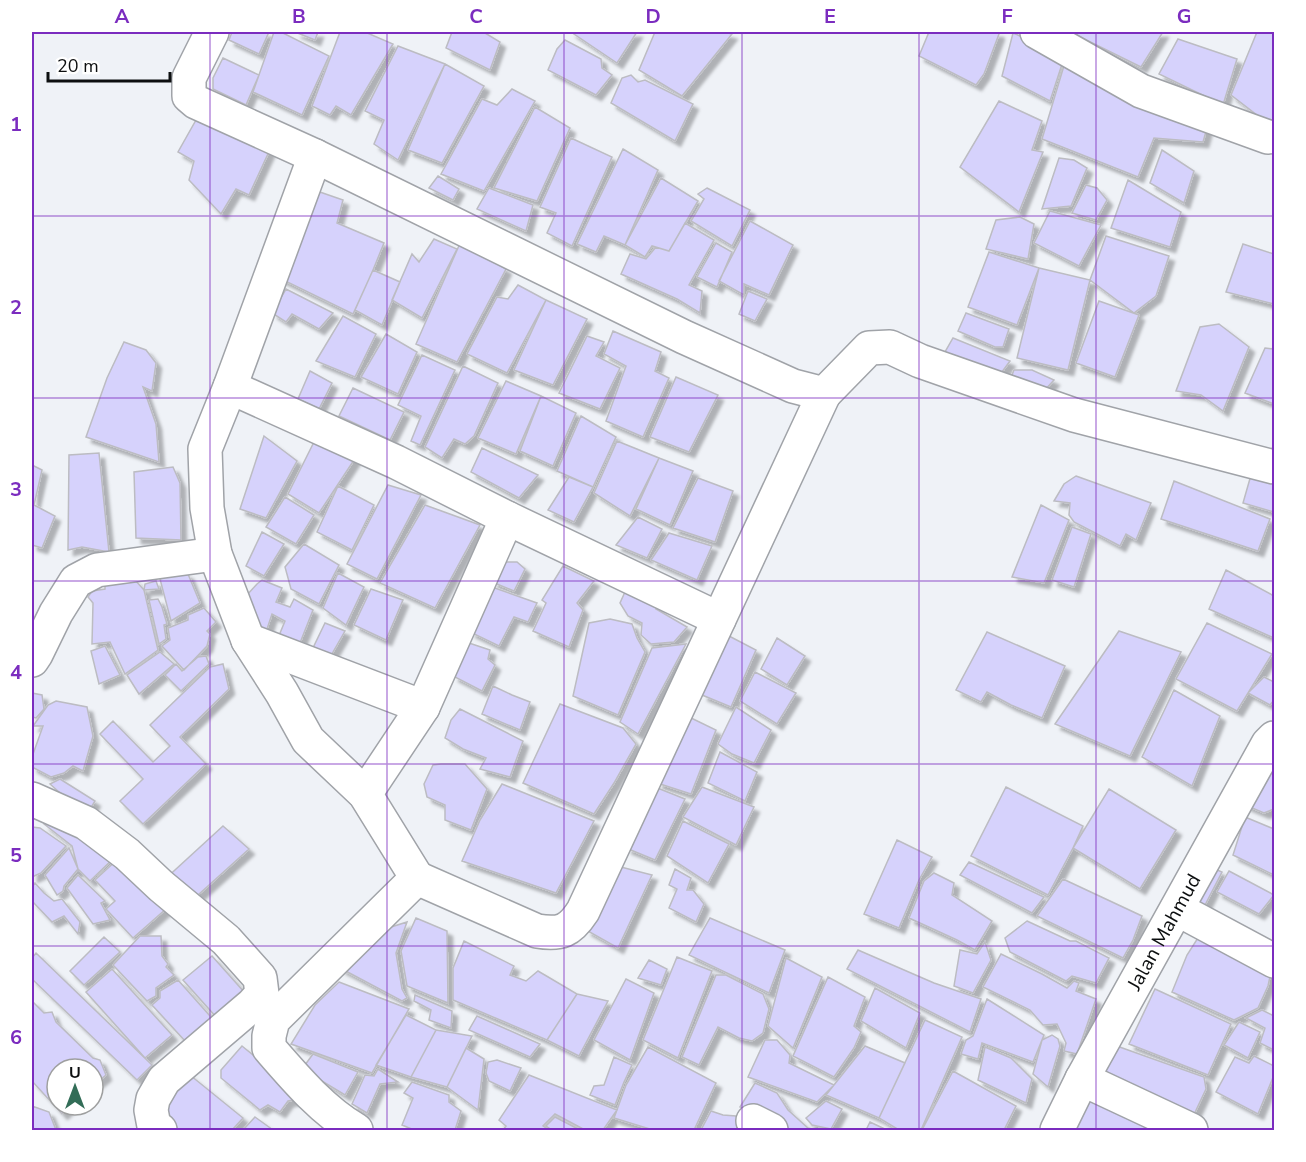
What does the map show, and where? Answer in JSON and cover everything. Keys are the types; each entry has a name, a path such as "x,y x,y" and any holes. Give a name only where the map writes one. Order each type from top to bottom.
{"street":[{"path":"212,32 189,78 189,96 196,102 315,156 703,346 793,386 824,394"},
{"path":"1037,32 1141,90 1268,138"},
{"path":"315,156 230,387 204,449 207,508 215,554 248,640 282,693 308,740 365,794 417,878 537,931 561,932 573,926 583,912 824,394 868,348 890,347 920,361 1074,415 1275,467"},
{"path":"230,387 396,462 719,620"},
{"path":"365,794 423,707 507,518"},
{"path":"32,660 56,613 76,581 97,570 215,554"},
{"path":"248,640 423,707"},
{"name":"Jalan Mahmud","path":"1057,1131 1082,1079 1268,744 1275,738"},
{"path":"32,799 86,823 127,854 161,886 226,940 260,978 262,994 252,1005 164,1080 153,1100 151,1110 154,1126 160,1131"},
{"path":"356,1131 333,1116 293,1075 269,1048 269,1036 273,1020 417,878"},
{"path":"1177,909 1275,960"},
{"path":"1082,1079 1191,1131"}],"building":[{"path":"232,32 269,32 259,54 229,40"},
{"path":"274,32 281,32 329,56 302,115 253,92"},
{"path":"295,32 318,32 315,40"},
{"path":"340,32 365,32 393,44 351,115 336,106 330,115 312,106"},
{"path":"452,32 485,32 500,42 490,70 446,48"},
{"path":"571,32 637,32 617,63"},
{"path":"655,32 732,34 682,96 639,70"},
{"path":"929,32 998,32 984,74 976,85 919,56"},
{"path":"1070,32 1163,32 1141,67"},
{"path":"1257,32 1274,32 1274,117 1270,125 1231,95"},
{"path":"1013,33 1065,55 1050,101 1002,76"},
{"path":"1178,39 1237,59 1223,105 1159,74"},
{"path":"565,40 601,59 602,68 612,75 596,95 548,70 557,49"},
{"path":"398,46 445,64 398,160 374,144 384,120 365,111"},
{"path":"223,58 259,75 246,105 213,89 213,78"},
{"path":"1066,59 1209,121 1203,142 1154,138 1138,177 1042,139"},
{"path":"445,64 484,86 442,163 408,150"},
{"path":"631,75 638,82 645,80 693,104 675,141 611,103 622,78"},
{"path":"512,89 535,101 484,191 441,174 482,99 497,105"},
{"path":"999,101 1042,121 1032,150 1043,152 1019,212 960,167"},
{"path":"535,107 570,128 537,201 494,188"},
{"path":"200,113 272,145 249,195 236,189 221,214 189,180 194,161 178,152"},
{"path":"571,138 612,157 572,246 547,233 556,213 540,207"},
{"path":"623,149 658,170 625,245 604,236 596,252 577,244"},
{"path":"1162,150 1194,171 1184,203 1150,183"},
{"path":"1059,158 1074,160 1087,168 1071,206 1042,209"},
{"path":"438,176 459,189 453,200 429,188"},
{"path":"661,178 698,201 669,251 652,246 645,257 625,245"},
{"path":"1128,180 1181,212 1170,247 1111,228"},
{"path":"1086,185 1097,188 1107,200 1096,220 1072,213"},
{"path":"489,188 533,205 526,231 477,209"},
{"path":"707,188 750,210 732,246 691,221 704,199 698,194"},
{"path":"317,191 343,200 337,223 384,243 353,314 279,278"},
{"path":"1050,211 1101,225 1079,266 1034,243"},
{"path":"1020,217 1034,224 1028,259 986,249 996,220"},
{"path":"750,221 793,245 769,295 744,284 744,295 719,281"},
{"path":"685,223 714,240 689,285 702,291 700,313 677,299 621,274 630,254 646,259 656,247 669,251"},
{"path":"1106,236 1169,256 1156,296 1134,313 1090,280"},
{"path":"434,239 457,249 422,318 392,300 412,254 419,262"},
{"path":"461,241 506,269 457,362 416,344"},
{"path":"716,243 732,252 717,287 697,277"},
{"path":"1243,244 1274,254 1274,304 1226,292"},
{"path":"989,252 1039,268 1017,325 968,307"},
{"path":"1039,268 1090,280 1068,370 1017,358"},
{"path":"373,270 400,282 382,325 355,310"},
{"path":"518,285 546,300 507,373 467,354 497,297 508,299"},
{"path":"286,289 333,313 319,329 292,314 286,322 272,313"},
{"path":"748,291 767,299 755,321 739,314"},
{"path":"546,300 587,319 553,385 514,370"},
{"path":"1099,301 1139,315 1115,377 1076,363"},
{"path":"966,313 1009,329 1003,347 995,347 958,331"},
{"path":"343,316 376,334 355,377 316,361"},
{"path":"1219,324 1249,347 1223,411 1201,395 1176,391 1200,327"},
{"path":"613,331 661,352 655,371 669,378 643,437 606,421 626,366 604,354"},
{"path":"386,334 417,352 398,394 361,377"},
{"path":"587,336 604,342 596,356 620,368 600,409 559,393"},
{"path":"953,338 1010,361 999,376 945,352"},
{"path":"124,342 146,350 156,363 152,391 143,387 156,424 159,462 86,437 107,378"},
{"path":"1265,348 1274,349 1274,404 1245,393"},
{"path":"422,355 455,370 420,445 411,441 421,416 398,405"},
{"path":"463,366 498,383 474,436 465,444 454,439 442,458 425,447"},
{"path":"1014,370 1032,370 1054,380 1044,391 1010,380"},
{"path":"310,371 332,383 319,409 298,399"},
{"path":"676,377 718,395 689,452 650,437"},
{"path":"506,381 541,396 516,454 478,438"},
{"path":"353,388 404,412 390,440 339,416"},
{"path":"541,396 576,413 553,466 520,451"},
{"path":"581,416 616,437 593,487 557,471"},
{"path":"264,436 297,461 266,518 240,509"},
{"path":"317,436 358,454 319,513 288,494"},
{"path":"617,441 659,458 630,516 594,493"},
{"path":"482,448 538,475 519,498 471,472"},
{"path":"99,453 109,552 82,547 68,550 69,455"},
{"path":"659,458 693,471 670,525 636,509"},
{"path":"32,465 42,470 34,505 55,516 42,548 32,545"},
{"path":"173,467 180,483 181,540 136,538 134,472"},
{"path":"1251,475 1274,482 1274,512 1243,503"},
{"path":"1076,476 1151,503 1136,540 1126,534 1120,546 1074,522 1069,515 1070,503 1054,501 1064,484"},
{"path":"569,477 593,487 574,522 548,510"},
{"path":"698,478 733,491 715,542 673,528"},
{"path":"1174,481 1270,519 1258,551 1161,519"},
{"path":"388,485 421,495 377,579 347,564"},
{"path":"338,486 374,505 352,550 317,532"},
{"path":"285,497 314,515 296,544 266,527"},
{"path":"425,505 480,525 435,608 380,583"},
{"path":"1041,505 1069,520 1044,583 1012,577"},
{"path":"638,517 662,529 647,558 616,545"},
{"path":"1072,527 1091,534 1074,587 1052,580"},
{"path":"262,532 284,544 264,576 246,566"},
{"path":"669,533 712,546 697,580 651,560"},
{"path":"304,544 339,565 319,604 291,589 285,567"},
{"path":"503,562 517,562 525,569 514,591 492,582"},
{"path":"563,566 594,581 577,603 583,610 569,647 533,631 546,603 542,600"},
{"path":"1226,570 1274,596 1274,638 1209,609"},
{"path":"180,571 188,574 200,603 171,621 160,579"},
{"path":"338,573 364,587 346,625 323,608"},
{"path":"135,580 144,590 158,650 125,674 110,642 92,644 93,603 88,597 92,591 105,589 105,581"},
{"path":"262,580 282,588 276,602 290,607 294,599 313,610 298,648 278,638 285,621 272,614 267,629 260,629 247,595"},
{"path":"156,581 159,589 144,590 145,584"},
{"path":"630,581 661,602 656,609 687,627 674,642 651,644 641,635 642,623 628,616 620,603"},
{"path":"492,587 537,603 528,622 514,617 499,646 470,632"},
{"path":"371,589 403,600 386,640 354,625"},
{"path":"158,599 167,624 164,625 166,639 159,644 149,600"},
{"path":"204,608 216,622 207,631 210,634 207,646 184,670 162,646 170,640 168,628 188,620 188,615"},
{"path":"610,619 632,624 645,652 618,715 573,696 589,623"},
{"path":"325,623 345,631 329,659 312,650"},
{"path":"1207,623 1272,654 1237,711 1176,679"},
{"path":"1119,631 1181,652 1130,756 1055,724"},
{"path":"987,632 1065,666 1042,718 987,692 981,702 956,690"},
{"path":"729,636 756,650 731,707 702,695"},
{"path":"777,638 805,656 787,685 761,669"},
{"path":"469,643 490,650 488,659 495,665 482,691 453,676"},
{"path":"686,644 638,734 620,722 652,648"},
{"path":"105,646 120,675 99,684 91,651"},
{"path":"160,652 174,664 139,694 127,675"},
{"path":"206,656 209,664 181,691 165,675 176,664 182,671 198,657"},
{"path":"223,664 229,689 180,737 206,764 143,824 120,801 143,779 100,734 113,721 153,762 170,746 150,725 210,667"},
{"path":"755,672 796,693 777,724 740,701"},
{"path":"1264,677 1274,682 1274,700 1270,705 1248,693"},
{"path":"493,686 530,702 520,730 482,714"},
{"path":"1174,690 1220,716 1192,786 1142,757"},
{"path":"32,693 42,695 44,709 36,718 32,717"},
{"path":"56,701 87,707 93,736 83,771 73,766 64,773 51,777 32,767 32,757 43,726 33,726 48,705"},
{"path":"560,704 623,728 636,744 594,814 523,783"},
{"path":"736,707 771,730 754,763 732,754 718,744"},
{"path":"460,709 523,741 510,777 480,769 486,758 463,749 445,738 451,720"},
{"path":"687,716 716,730 691,794 657,783"},
{"path":"720,752 757,772 745,801 708,783"},
{"path":"1274,754 1274,809 1264,813 1245,805"},
{"path":"465,764 487,789 471,830 445,820 445,805 427,797 424,784 433,765"},
{"path":"60,779 95,801 86,816 50,784"},
{"path":"502,784 594,821 556,893 462,861 480,820"},
{"path":"655,787 685,799 655,860 626,848"},
{"path":"702,787 754,807 736,845 683,817"},
{"path":"1006,787 1083,826 1048,895 971,856"},
{"path":"1109,789 1176,830 1140,889 1073,848"},
{"path":"62,815 117,855 90,881 78,869 72,846 44,824"},
{"path":"1245,817 1274,829 1274,875 1233,855"},
{"path":"683,821 729,844 708,883 667,856"},
{"path":"223,826 249,849 188,904 163,881"},
{"path":"32,827 40,828 66,846 41,873 32,877"},
{"path":"897,840 932,857 919,880 899,928 864,914"},
{"path":"69,848 78,869 64,886 63,891 57,895 45,875"},
{"path":"120,857 167,908 133,938 106,909 115,901 95,880"},
{"path":"969,862 1044,897 1032,913 960,875"},
{"path":"617,866 652,875 618,948 586,930"},
{"path":"675,869 691,878 687,890 693,890 704,904 696,922 669,908 677,889 669,885"},
{"path":"1215,869 1222,872 1205,905 1195,904"},
{"path":"1229,871 1274,895 1259,914 1217,892"},
{"path":"934,873 954,883 952,895 992,921 975,950 909,918 924,881"},
{"path":"78,875 105,901 101,903 110,920 93,924 67,888"},
{"path":"1063,879 1142,916 1123,958 1037,916"},
{"path":"35,883 54,901 62,899 80,922 78,934 64,916 52,922 32,901 32,887"},
{"path":"416,918 447,931 448,1003 407,986 401,951"},
{"path":"710,918 785,950 769,993 689,955"},
{"path":"1027,921 1070,941 1076,941 1109,958 1096,983 1072,976 1066,981 1010,952 1005,938"},
{"path":"407,922 396,953 402,989 407,998 402,1001 340,968 388,928"},
{"path":"1203,930 1272,967 1268,986 1258,1008 1234,1020 1172,992 1187,955"},
{"path":"140,936 161,936 162,956 168,964 166,967 174,975 156,988 156,996 147,1001 113,965"},
{"path":"104,937 120,952 84,985 70,971"},
{"path":"464,941 514,966 510,975 526,981 538,971 577,994 547,1040 453,1000 453,968"},
{"path":"985,942 991,960 973,993 954,986 960,950 977,954"},
{"path":"858,950 934,983 981,999 970,1032 847,969"},
{"path":"36,953 152,1065 137,1080 32,979 32,958"},
{"path":"1001,954 1067,988 1074,981 1079,983 1076,991 1096,999 1077,1054 1064,1051 1066,1043 1057,1024 1043,1025 1030,1010 983,987"},
{"path":"212,956 245,993 217,1018 183,980"},
{"path":"677,957 712,971 678,1058 643,1040"},
{"path":"786,958 822,977 793,1048 768,1026"},
{"path":"649,960 667,969 661,985 638,978"},
{"path":"112,969 172,1035 145,1058 86,992"},
{"path":"716,975 726,975 763,994 769,1009 763,1033 752,1041 739,1038 718,1027 699,1065 682,1057"},
{"path":"828,977 865,997 854,1026 861,1032 854,1048 834,1077 793,1056"},
{"path":"626,979 654,993 630,1060 594,1040"},
{"path":"178,980 210,1016 210,1025 186,1042 152,1005 160,998 160,991"},
{"path":"339,982 409,1009 372,1073 291,1044 315,1005"},
{"path":"875,988 920,1013 906,1048 861,1021"},
{"path":"1155,989 1231,1024 1208,1075 1129,1044"},
{"path":"577,994 608,1001 579,1056 547,1040"},
{"path":"415,995 452,1011 451,1028 429,1020 431,1010 414,1001"},
{"path":"987,999 1044,1035 1033,1062 982,1043 978,1059 961,1054 966,1040 973,1036"},
{"path":"32,1001 44,1013 52,1012 56,1022 92,1057 45,1057 45,1095 32,1081"},
{"path":"1262,1010 1274,1016 1274,1050 1260,1043 1265,1028 1246,1018"},
{"path":"406,1015 436,1030 411,1077 376,1065"},
{"path":"477,1016 540,1044 530,1057 469,1030"},
{"path":"925,1020 962,1037 921,1130 899,1130 879,1118"},
{"path":"1239,1022 1260,1032 1248,1058 1224,1045"},
{"path":"436,1030 472,1036 447,1087 411,1077"},
{"path":"1052,1035 1058,1039 1060,1046 1048,1087 1033,1074 1042,1040"},
{"path":"765,1040 777,1040 790,1055 789,1063 834,1085 817,1102 748,1077"},
{"path":"1114,1045 1204,1077 1206,1089 1189,1125 1097,1081"},
{"path":"242,1046 306,1098 288,1101 280,1112 268,1105 260,1110 221,1078 221,1070"},
{"path":"865,1046 905,1063 879,1118 826,1095"},
{"path":"648,1047 716,1083 694,1130 653,1130 614,1118 626,1085"},
{"path":"985,1047 1011,1058 1032,1079 1026,1103 978,1080"},
{"path":"466,1048 484,1059 478,1110 447,1087"},
{"path":"313,1054 358,1072 345,1095 302,1069"},
{"path":"1254,1056 1274,1066 1274,1075 1258,1114 1216,1092 1235,1057 1249,1063"},
{"path":"614,1057 632,1065 615,1105 590,1095 594,1086 604,1085"},
{"path":"497,1060 521,1068 510,1091 489,1081 486,1073 488,1062"},
{"path":"378,1069 398,1082 380,1084 367,1113 352,1104 365,1075 374,1076"},
{"path":"185,1071 243,1118 232,1130 172,1130 160,1109"},
{"path":"953,1071 1016,1106 1004,1130 922,1130"},
{"path":"529,1075 617,1110 603,1130 585,1130 555,1114 543,1126 549,1130 503,1130 506,1126 499,1120"},
{"path":"412,1082 449,1095 449,1102 461,1111 455,1130 414,1130 402,1125 413,1098 404,1093"},
{"path":"755,1083 777,1093 788,1110 808,1128 817,1130 788,1130 740,1107"},
{"path":"1085,1097 1155,1130 1069,1130"},
{"path":"826,1101 842,1109 831,1129 812,1125 806,1118"},
{"path":"32,1106 45,1111 45,1117 51,1117 56,1130 32,1130"},
{"path":"711,1111 736,1116 738,1125 736,1130 701,1130"},
{"path":"255,1117 273,1130 243,1130"},
{"path":"555,1117 580,1130 552,1130 546,1126"},
{"path":"870,1122 887,1130 866,1130"}]}
